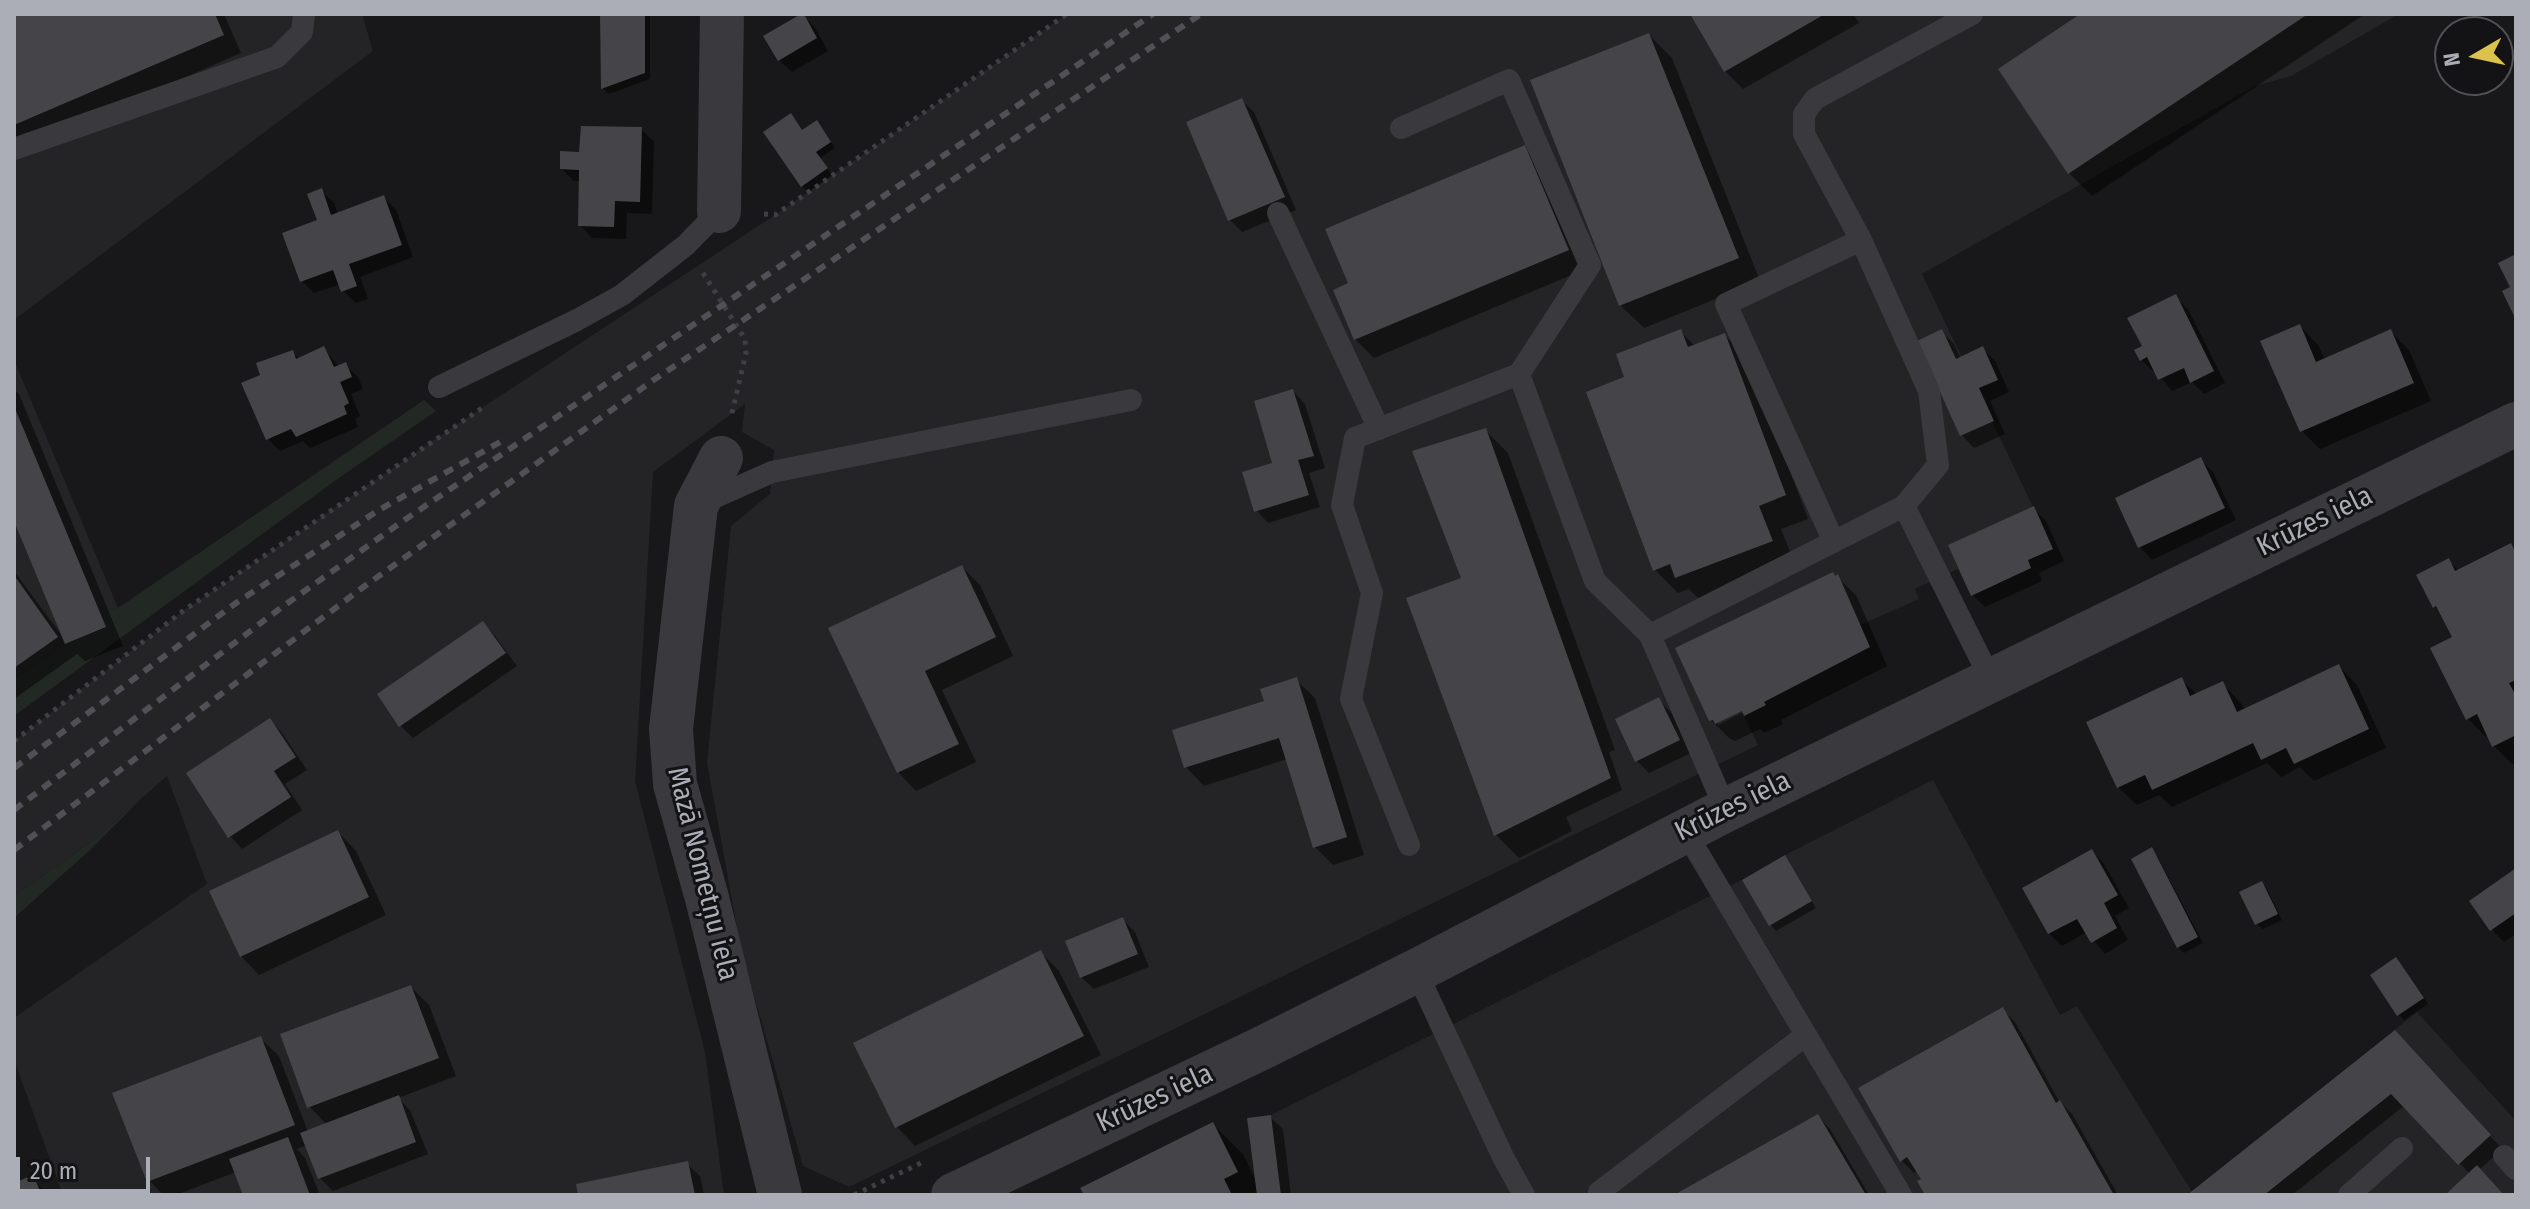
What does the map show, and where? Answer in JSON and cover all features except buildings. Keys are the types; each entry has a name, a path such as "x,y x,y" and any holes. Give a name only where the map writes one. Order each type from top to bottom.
{"street":[{"path":"719,211 722,14"},
{"name":"Krūzes iela","path":"953,1195 1260,1049 1726,810 2516,424"},
{"name":"Mazā Nometņu iela","path":"721,458 696,506 671,729 675,784 707,898 780,1195"}],"lane":[{"path":"14,149 277,57 302,32 304,14"},
{"path":"1650,635 1904,506 1938,465 1929,391 1861,240 1804,134 1804,114 1815,99 1972,14"},
{"path":"1401,128 1509,80 1590,265 1519,374 1355,438 1342,505 1372,593 1351,699 1409,845"},
{"path":"439,387 622,295 686,245 719,211"},
{"path":"1278,213 1379,429"},
{"path":"1834,542 1726,304 1861,240"},
{"path":"1519,374 1595,581 1650,635 1726,810"},
{"path":"696,506 772,472 1131,400"},
{"path":"1904,506 1991,680"},
{"path":"1685,831 1901,1195"},
{"path":"1416,971 1503,1157 1524,1195"},
{"path":"1599,1192 1806,1035"},
{"path":"2349,1195 2402,1148"}],"path":[{"path":"719,211 775,215 1067,14"},
{"path":"698,264 745,339 746,353 721,458"},
{"path":"14,741 183,611 494,400"}],"shaded area":[{"path":"14,14 362,14 373,51 14,320"},
{"path":"1067,14 2399,14 2291,76 2255,86 1922,274 2053,549 2028,560 2031,568 1971,596 1958,569 1915,589 1919,599 1860,625 1870,647 1765,701 1766,705 1744,716 1758,745 849,1187 803,1166 741,950 707,762 731,526 770,494 774,450 742,432 745,404 653,472 635,781 705,1052 724,1195 63,1195 14,1060 14,1018 207,884 167,776 95,839 14,896 14,741 183,611 459,423 775,215"},
{"path":"14,360 118,608 14,679"},
{"path":"424,400 436,411 336,480 14,716 14,679 65,644 105,628 101,615 118,608"},
{"path":"1933,780 2060,1015 2077,1006 2192,1192 2417,1012 2516,1121 2516,1195 1281,1195 1271,1115 1742,880"},
{"path":"143,797 14,918 14,896 95,839"}],"railway":[{"path":"14,810 278,610 400,523 1153,14"},
{"path":"14,850 362,588 655,379 1201,14"},
{"path":"14,768 236,603 379,510 502,441"}]}
